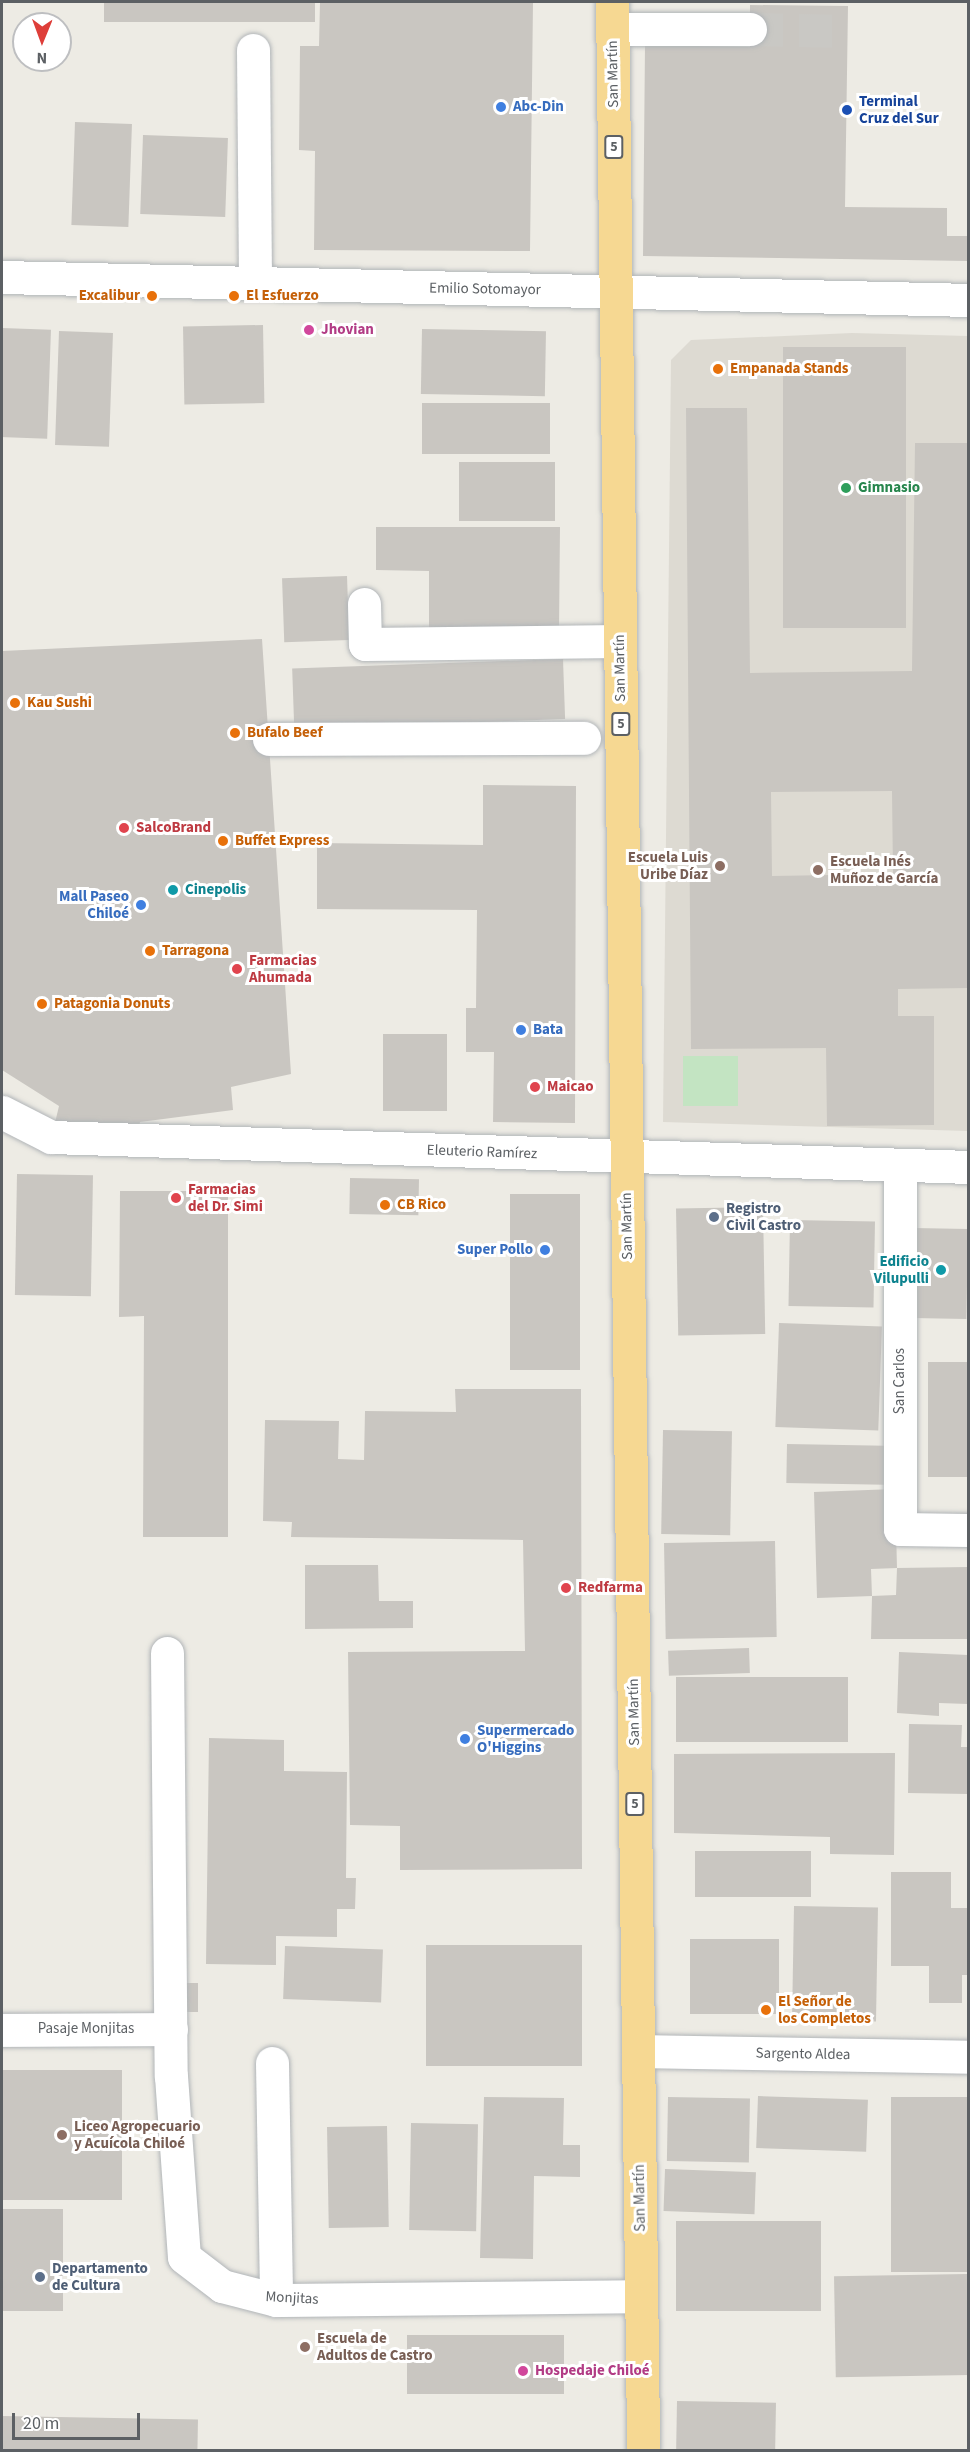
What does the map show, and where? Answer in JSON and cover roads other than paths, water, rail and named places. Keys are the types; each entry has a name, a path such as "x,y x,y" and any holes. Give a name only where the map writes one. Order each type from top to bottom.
{"highway":[{"name":"San Martín","path":"612,15 643,2451"}],"street":[{"path":"612,15 750,29"},
{"path":"253,50 255,283"},
{"name":"Emilio Sotomayor","path":"2,277 969,300"},
{"path":"364,604 365,644 620,641"},
{"path":"268,739 584,738"},
{"name":"Eleuterio Ramírez","path":"2,1112 51,1137 969,1167"},
{"name":"San Carlos","path":"900,1165 900,1529 969,1530"},
{"name":"Monjitas","path":"167,1653 171,2029 178,2244 193,2269 222,2286 276,2300 641,2296"},
{"name":"Pasaje Monjitas","path":"2,2030 171,2029"},
{"name":"Sargento Aldea","path":"638,2051 969,2057"},
{"path":"272,2063 276,2300"}],"tunnel":[{"path":"750,29 847,31"}],"place":[{"name":"Abc-Din","path":"501,107"},
{"name":"Terminal Cruz del Sur","path":"847,110"},
{"name":"Excalibur","path":"152,296"},
{"name":"El Esfuerzo","path":"234,296"},
{"name":"Jhovian","path":"309,330"},
{"name":"Empanada Stands","path":"718,369"},
{"name":"Gimnasio","path":"846,488"},
{"name":"Kau Sushi","path":"15,703"},
{"name":"Bufalo Beef","path":"235,733"},
{"name":"SalcoBrand","path":"124,828"},
{"name":"Buffet Express","path":"223,841"},
{"name":"Escuela Luis Uribe Díaz","path":"720,866"},
{"name":"Escuela Inés Muñoz de García","path":"818,870"},
{"name":"Cinepolis","path":"173,890"},
{"name":"Mall Paseo Chiloé","path":"141,905"},
{"name":"Tarragona","path":"150,951"},
{"name":"Farmacias Ahumada","path":"237,969"},
{"name":"Patagonia Donuts","path":"42,1004"},
{"name":"Bata","path":"521,1030"},
{"name":"Maicao","path":"535,1087"},
{"name":"Farmacias del Dr. Simi","path":"176,1198"},
{"name":"CB Rico","path":"385,1205"},
{"name":"Registro Civil Castro","path":"714,1217"},
{"name":"Super Pollo","path":"545,1250"},
{"name":"Edificio Vilupulli","path":"941,1270"},
{"name":"Redfarma","path":"566,1588"},
{"name":"Supermercado O'Higgins","path":"465,1739"},
{"name":"El Señor de los Completos","path":"766,2010"},
{"name":"Liceo Agropecuario y Acuícola Chiloé","path":"62,2135"},
{"name":"Departamento de Cultura","path":"40,2277"},
{"name":"Escuela de Adultos de Castro","path":"305,2347"},
{"name":"Hospedaje Chiloé","path":"523,2371"}]}
